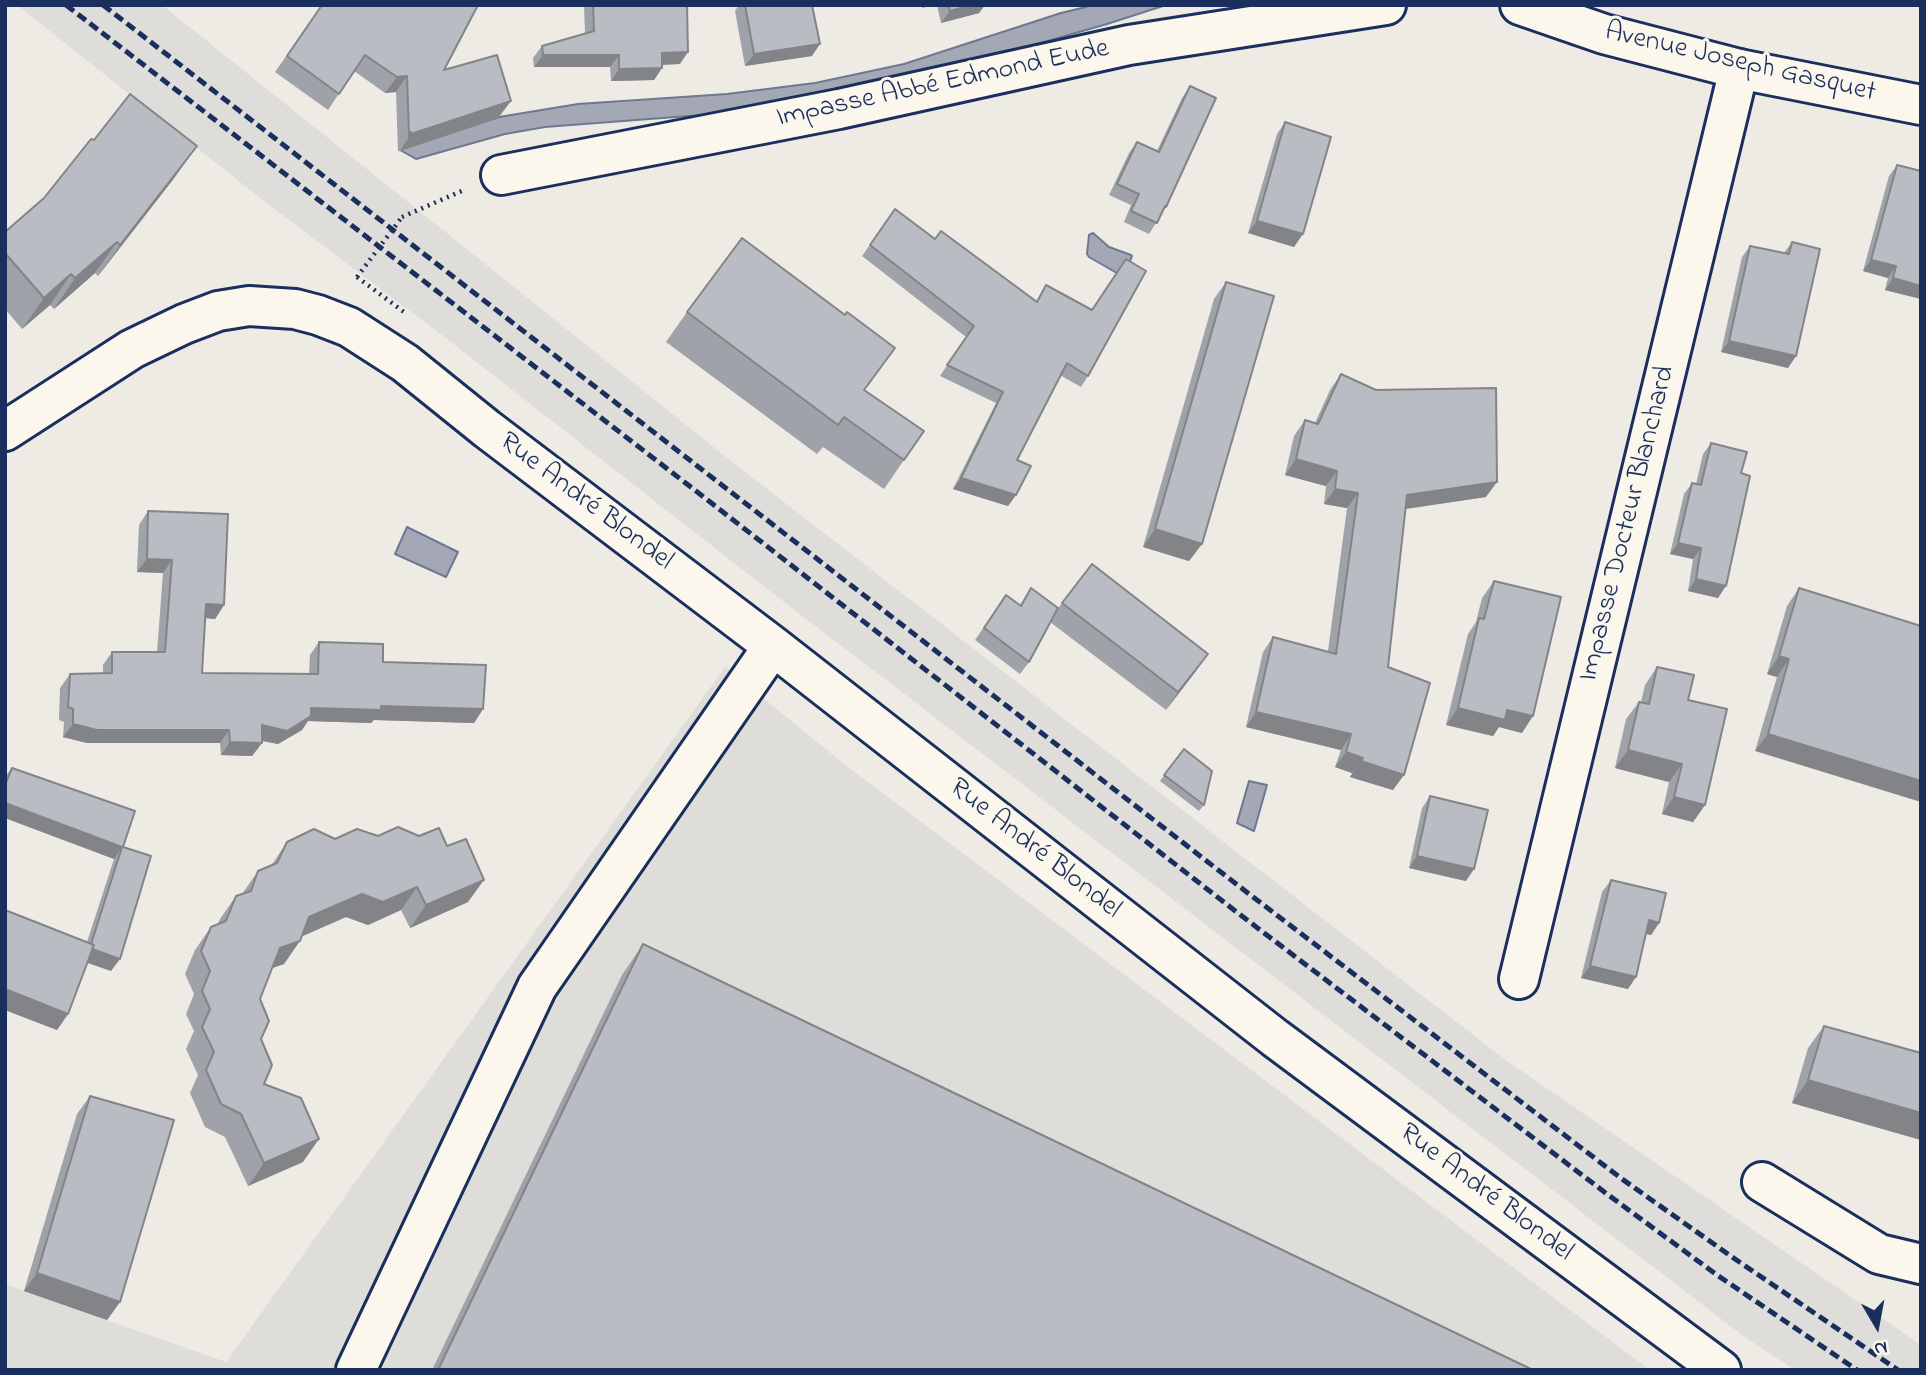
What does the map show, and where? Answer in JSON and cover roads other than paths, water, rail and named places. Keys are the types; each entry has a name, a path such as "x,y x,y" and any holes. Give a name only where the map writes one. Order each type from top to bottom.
{"street":[{"name":"Impasse Abbé Edmond Eude","path":"501,175 839,109 1129,45 1386,5"},
{"name":"Avenue Joseph Gasquet","path":"1520,5 1565,13 1604,34 1739,69 1921,105"},
{"name":"Impasse Docteur Blanchard","path":"1519,979 1739,69"},
{"name":"Rue André Blondel","path":"5,431 132,349 218,311 249,306 295,309 349,327 405,363 1275,1038 1721,1370"},
{"path":"356,1370 537,988 772,646"},
{"path":"1762,1182 1880,1254 1921,1264"}],"railway":[{"path":"66,5 1234,910 1607,1194 1717,1275 1857,1370"},
{"path":"103,5 1244,890 1622,1179 1898,1370"}]}
